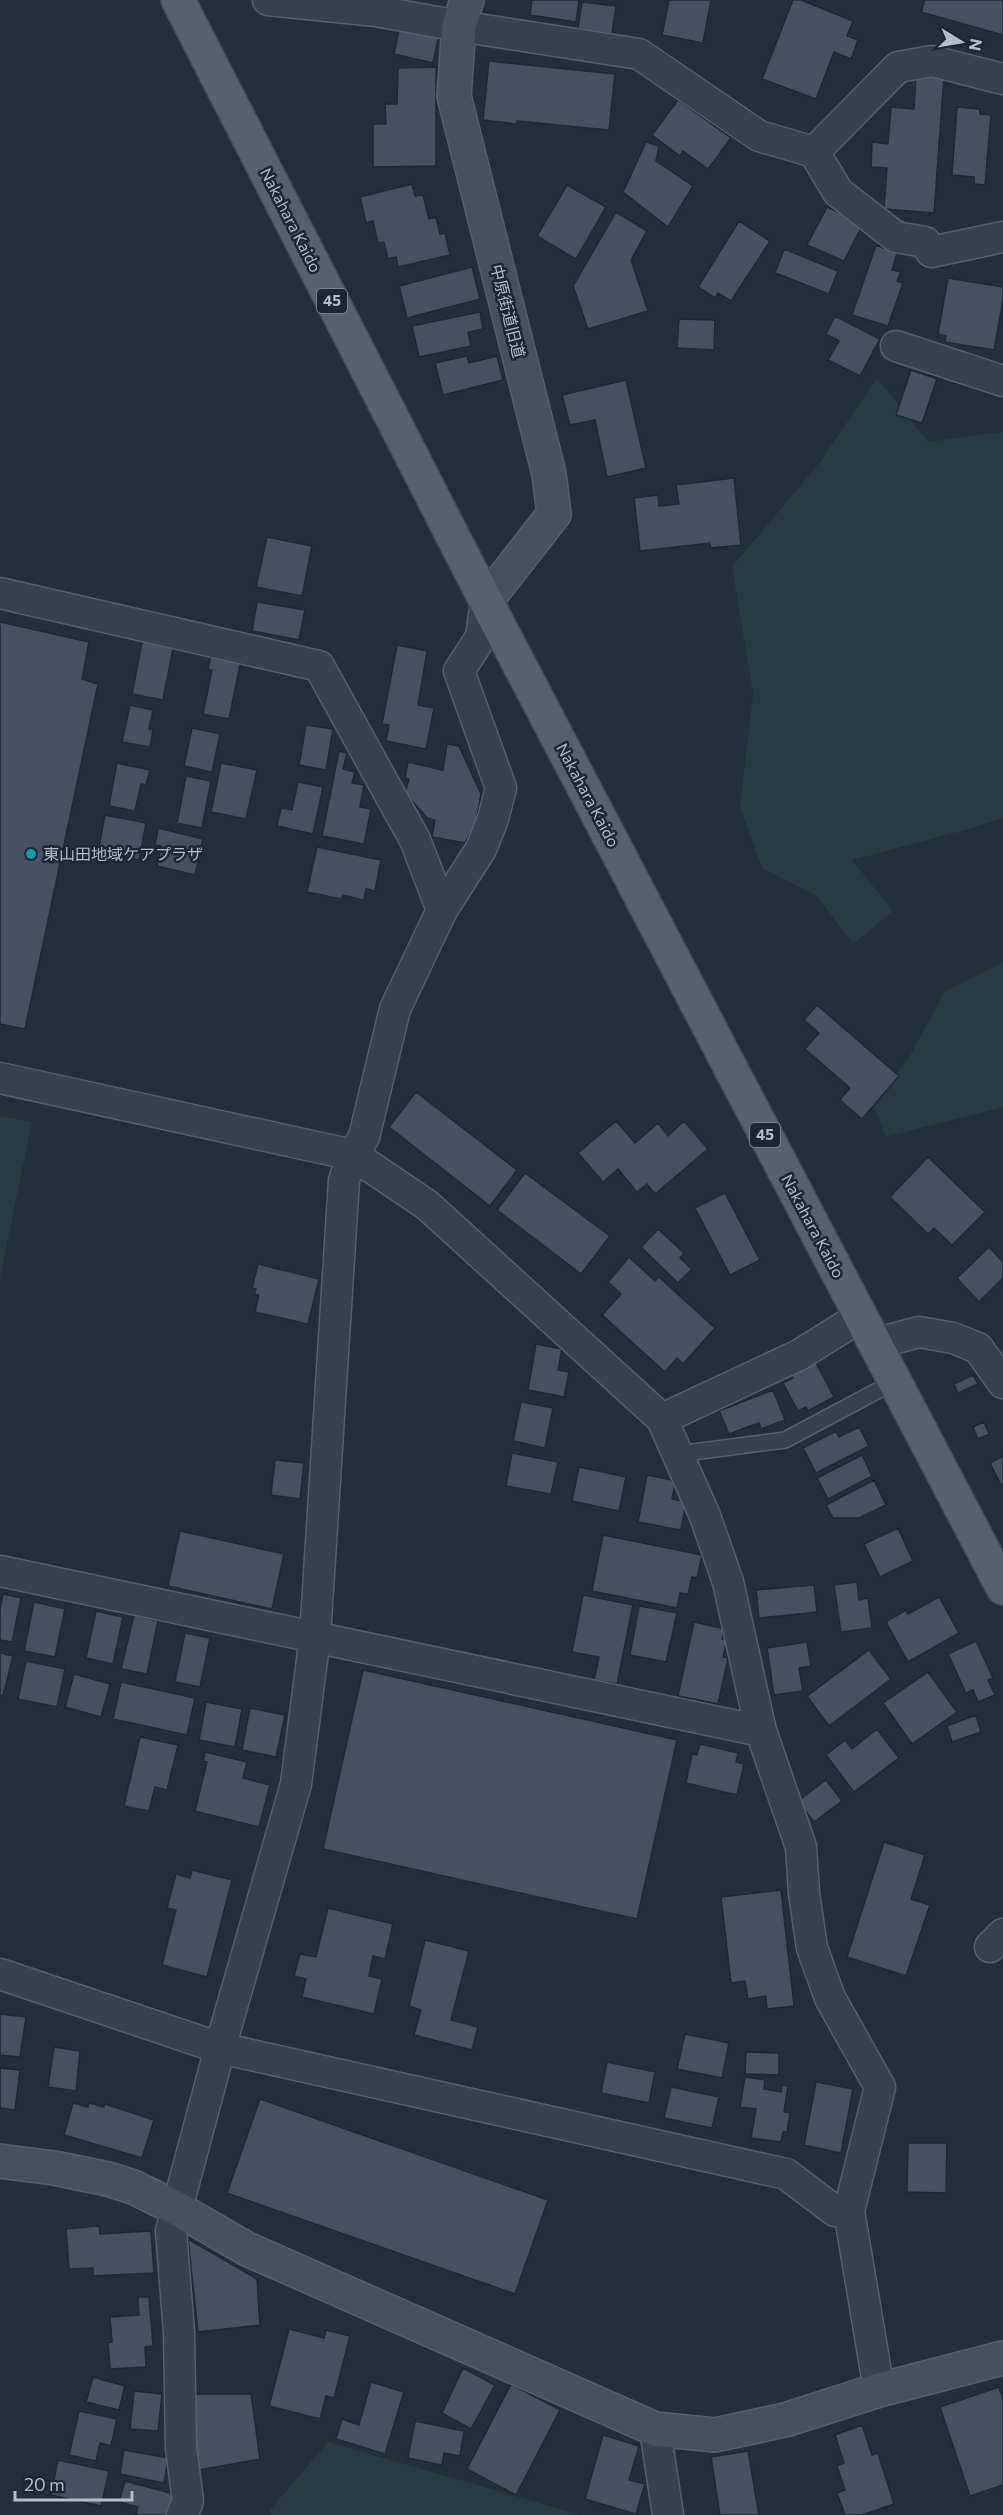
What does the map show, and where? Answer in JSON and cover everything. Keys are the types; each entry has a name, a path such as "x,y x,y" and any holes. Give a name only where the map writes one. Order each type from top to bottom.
{"main road":[{"name":"Nakahara Kaido","path":"178,0 486,602 1003,1588"}],"street":[{"path":"268,0 376,11 463,13 639,54 759,136 814,152 838,192 896,237 925,242 931,252 1003,237"},
{"name":"中原街道旧道","path":"463,13 453,96 549,474 554,514 486,602"},
{"path":"814,152 898,68 932,61 1003,79"},
{"path":"896,346 1003,381"},
{"path":"0,593 320,666 414,840 442,910"},
{"path":"182,2515 188,2501 181,2448 179,2333 171,2231 220,2048 296,1784 315,1638 344,1180 353,1155 364,1137 395,1009 442,910 481,849 493,819 501,788 459,671 481,637 486,602"},
{"path":"0,1078 353,1155 427,1205 662,1419 705,1516 728,1582 761,1731 801,1847 804,1893 812,1948 831,1998 880,2086 849,2211 879,2390"},
{"path":"662,1419 799,1355 867,1330 919,1332 954,1338 978,1348 1003,1383"},
{"path":"0,1570 761,1731"},
{"path":"0,1974 220,2048 786,2174 835,2211 849,2211"},
{"path":"0,2162 54,2168 108,2179 133,2187 176,2208 247,2249 655,2429 715,2435 785,2420 879,2390 1003,2358"},
{"path":"655,2429 668,2515"}],"lane":[{"path":"678,1454 785,1440 894,1382"}],"green space":[{"path":"877,378 928,442 1003,432 1003,818 852,860 893,911 853,944 817,896 762,868 740,807 753,694 732,567 820,462"},
{"path":"1003,962 1003,1107 886,1137 874,1106 911,1054 945,991"},
{"path":"0,1116 32,1122 0,1278"},
{"path":"328,2442 581,2515 271,2515 270,2510"}],"building":[{"path":"532,0 579,0 576,22 530,15"},
{"path":"669,0 711,0 703,43 662,35"},
{"path":"793,0 801,0 853,21 847,36 858,40 851,59 834,52 816,99 762,79"},
{"path":"925,0 1003,0 1003,35 921,12"},
{"path":"582,2 616,6 612,34 578,29"},
{"path":"400,26 439,34 433,63 394,54"},
{"path":"489,61 615,74 609,130 483,120"},
{"path":"436,67 436,166 373,167 373,124 386,124 385,104 397,104 398,68"},
{"path":"916,75 944,77 934,213 884,209 887,168 871,167 872,142 888,144 891,107 914,109"},
{"path":"678,100 731,138 708,169 683,151 680,156 652,135"},
{"path":"957,107 980,109 980,114 991,115 985,185 974,184 974,177 952,175"},
{"path":"646,142 659,146 656,161 693,186 668,227 623,192"},
{"path":"412,184 415,196 423,195 429,219 436,217 440,234 445,233 450,255 398,267 396,257 388,259 384,242 378,243 373,221 366,223 360,197"},
{"path":"567,185 606,207 576,259 537,236"},
{"path":"827,207 863,224 844,261 807,245"},
{"path":"616,212 647,231 631,260 648,311 588,329 573,286"},
{"path":"739,221 770,241 731,301 718,293 715,298 698,287"},
{"path":"876,245 897,253 892,270 901,272 897,281 903,283 888,326 852,315"},
{"path":"784,249 838,271 829,294 775,273"},
{"path":"472,267 480,299 407,318 399,286"},
{"path":"948,278 1003,287 1003,300 994,350 945,342 946,336 938,334"},
{"path":"480,312 483,329 468,332 471,346 419,357 412,326"},
{"path":"835,316 880,339 860,376 828,360 839,341 826,334"},
{"path":"679,319 715,320 714,350 677,348"},
{"path":"467,356 469,363 497,356 503,380 443,395 435,363"},
{"path":"911,370 937,379 922,423 896,415"},
{"path":"626,380 646,468 607,477 595,420 570,425 562,395"},
{"path":"734,478 741,545 711,548 710,543 640,551 634,498 658,495 659,506 679,504 676,485"},
{"path":"267,537 312,546 302,596 256,587"},
{"path":"257,602 305,610 299,640 252,631"},
{"name":"東山田地域ケアプラザ","path":"0,622 89,642 82,679 98,684 25,1029 0,1024"},
{"path":"143,637 174,643 163,700 132,694"},
{"path":"397,645 427,651 418,705 434,708 426,749 386,741 389,725 382,724"},
{"path":"211,654 241,660 229,719 203,714 212,670 208,670"},
{"path":"130,705 153,710 149,729 153,730 150,747 122,742"},
{"path":"306,725 333,729 326,770 299,765"},
{"path":"192,728 220,734 212,772 184,766"},
{"path":"447,744 459,746 481,794 476,822 465,843 432,837 435,820 427,818 405,793 409,779 405,778 408,762 443,770"},
{"path":"339,751 347,753 343,769 355,772 352,783 364,785 360,807 371,809 364,844 322,836"},
{"path":"117,763 150,770 146,785 141,784 135,811 109,806"},
{"path":"221,763 257,770 246,819 211,812"},
{"path":"186,776 211,781 202,828 177,823"},
{"path":"298,782 323,787 313,834 277,826 281,808 292,810"},
{"path":"105,815 146,823 139,860 98,852"},
{"path":"158,828 203,839 195,875 157,866 161,846 155,845"},
{"path":"317,847 381,860 375,891 366,889 364,900 343,895 341,899 307,892"},
{"path":"817,1005 899,1076 862,1119 840,1100 850,1088 805,1049 819,1033 804,1020"},
{"path":"416,1092 517,1170 490,1206 389,1127"},
{"path":"616,1121 635,1143 658,1123 668,1136 684,1121 708,1149 655,1194 647,1184 637,1192 618,1169 603,1182 578,1153"},
{"path":"928,1157 985,1212 952,1245 934,1228 928,1234 890,1197"},
{"path":"525,1173 610,1236 581,1274 497,1210"},
{"path":"725,1193 760,1260 730,1275 695,1208"},
{"path":"658,1229 684,1253 680,1258 692,1269 678,1283 641,1247"},
{"path":"989,1247 1003,1262 1003,1278 979,1302 957,1278"},
{"path":"629,1257 655,1281 659,1277 715,1328 683,1364 677,1358 665,1372 602,1315 621,1294 608,1282"},
{"path":"258,1264 319,1279 308,1324 255,1312 259,1295 254,1294 256,1289 252,1288"},
{"path":"536,1344 562,1349 558,1370 569,1372 564,1397 528,1390"},
{"path":"815,1361 834,1397 808,1411 806,1407 798,1411 783,1383 793,1378 791,1374"},
{"path":"973,1375 978,1384 958,1393 954,1384"},
{"path":"773,1390 785,1420 761,1429 759,1423 729,1434 719,1411"},
{"path":"521,1402 553,1408 545,1448 513,1441"},
{"path":"984,1422 989,1434 978,1439 973,1427"},
{"path":"859,1427 869,1446 816,1473 803,1448 836,1431 839,1437"},
{"path":"512,1453 558,1462 551,1494 506,1486"},
{"path":"862,1455 872,1476 828,1499 817,1478"},
{"path":"1003,1456 1003,1484 1001,1485 990,1463"},
{"path":"275,1460 304,1463 300,1499 271,1495"},
{"path":"579,1467 626,1477 619,1511 572,1501"},
{"path":"647,1475 676,1481 672,1499 686,1502 681,1530 638,1522"},
{"path":"874,1480 886,1505 859,1518 833,1518 826,1505"},
{"path":"898,1528 913,1561 880,1577 864,1544"},
{"path":"180,1531 284,1554 272,1609 168,1586"},
{"path":"603,1535 702,1555 697,1578 692,1577 688,1594 680,1593 677,1608 592,1591"},
{"path":"857,1582 859,1600 868,1598 872,1628 841,1632 834,1585"},
{"path":"814,1585 817,1612 759,1618 756,1590"},
{"path":"3,1594 21,1598 12,1642 0,1640 0,1609"},
{"path":"583,1595 633,1605 617,1684 594,1680 599,1657 572,1652"},
{"path":"939,1597 959,1633 908,1662 886,1622 906,1610 908,1614"},
{"path":"34,1602 65,1609 55,1657 24,1651"},
{"path":"639,1606 677,1613 666,1662 630,1655"},
{"path":"96,1611 123,1617 113,1664 86,1658"},
{"path":"134,1615 158,1621 147,1674 121,1669"},
{"path":"694,1622 725,1629 722,1639 727,1640 723,1657 728,1658 718,1704 678,1696"},
{"path":"185,1633 210,1638 200,1687 175,1682"},
{"path":"976,1641 993,1678 988,1680 995,1695 978,1702 973,1690 966,1693 948,1654"},
{"path":"807,1642 811,1666 799,1668 803,1691 774,1695 767,1648"},
{"path":"869,1650 891,1679 829,1726 807,1696"},
{"path":"0,1653 13,1656 3,1696 0,1696"},
{"path":"26,1661 65,1669 57,1707 18,1699"},
{"path":"363,1670 677,1740 637,1919 323,1849"},
{"path":"928,1672 957,1712 912,1744 883,1703"},
{"path":"74,1674 110,1684 101,1717 65,1707"},
{"path":"121,1682 195,1698 187,1735 113,1719"},
{"path":"206,1702 242,1709 235,1747 199,1740"},
{"path":"250,1708 285,1715 276,1757 242,1750"},
{"path":"976,1715 981,1732 952,1742 947,1726"},
{"path":"877,1729 899,1758 854,1792 826,1755 845,1740 852,1749"},
{"path":"140,1737 178,1745 167,1790 155,1787 149,1811 124,1806"},
{"path":"700,1744 738,1753 736,1762 744,1764 737,1795 686,1783 692,1754 697,1755"},
{"path":"205,1752 247,1762 243,1778 270,1785 259,1827 195,1811 207,1762 203,1761"},
{"path":"826,1780 842,1801 814,1822 798,1801"},
{"path":"884,1842 925,1855 911,1899 930,1905 906,1976 847,1957"},
{"path":"192,1870 232,1880 207,1977 162,1965 176,1910 167,1908 176,1874 190,1878"},
{"path":"781,1890 794,2006 767,2009 766,1996 748,1999 745,1981 731,1983 721,1897"},
{"path":"328,1908 393,1924 385,1959 373,1956 369,1976 382,1979 374,2014 302,1997 306,1979 294,1976 300,1954 316,1957"},
{"path":"425,1940 469,1951 451,2020 478,2027 472,2050 414,2035 421,2010 409,2006"},
{"path":"0,2014 26,2017 20,2057 0,2055"},
{"path":"685,2034 729,2043 722,2078 677,2069"},
{"path":"54,2047 80,2051 76,2091 48,2087"},
{"path":"746,2052 779,2053 779,2075 745,2074"},
{"path":"607,2062 655,2072 649,2103 601,2093"},
{"path":"0,2068 20,2070 15,2110 0,2108"},
{"path":"745,2077 765,2080 764,2089 781,2092 782,2085 788,2086 784,2112 790,2113 787,2132 783,2132 781,2142 751,2138 756,2109 740,2107"},
{"path":"816,2082 853,2089 841,2153 804,2145"},
{"path":"671,2087 719,2097 712,2128 664,2118"},
{"path":"260,2099 548,2200 515,2294 227,2193"},
{"path":"73,2103 88,2107 89,2103 104,2107 105,2104 154,2120 142,2158 64,2135"},
{"path":"908,2143 947,2143 946,2193 907,2192"},
{"path":"99,2226 100,2234 151,2231 154,2273 93,2276 93,2268 69,2269 66,2229"},
{"path":"188,2239 257,2279 260,2325 198,2332"},
{"path":"138,2297 149,2297 153,2346 145,2347 146,2367 110,2369 108,2343 112,2342 110,2317 139,2315"},
{"path":"289,2329 324,2338 326,2330 350,2336 334,2398 326,2396 320,2419 269,2406"},
{"path":"463,2368 495,2385 471,2429 442,2413"},
{"path":"93,2377 125,2386 119,2410 86,2402"},
{"path":"371,2382 404,2392 385,2454 336,2439 342,2419 359,2425"},
{"path":"511,2384 560,2410 516,2495 467,2469"},
{"path":"999,2387 1003,2399 1003,2485 970,2496 940,2407"},
{"path":"134,2391 162,2394 158,2431 130,2429"},
{"path":"189,2394 251,2394 260,2459 193,2471"},
{"path":"79,2411 117,2419 111,2446 100,2443 96,2461 69,2455"},
{"path":"415,2421 464,2431 460,2456 444,2453 442,2465 408,2458"},
{"path":"862,2425 872,2455 878,2453 894,2504 862,2515 845,2515 837,2493 845,2490 837,2466 844,2463 835,2435"},
{"path":"603,2435 639,2446 629,2480 645,2484 636,2514 585,2499"},
{"path":"124,2450 168,2458 164,2483 120,2474"},
{"path":"748,2451 759,2515 720,2515 711,2457"},
{"path":"58,2460 109,2471 101,2506 51,2495"},
{"path":"125,2481 174,2494 168,2515 136,2515 138,2507 119,2502"}],"place":[{"name":"東山田地域ケアプラザ","path":"31,854"}]}
